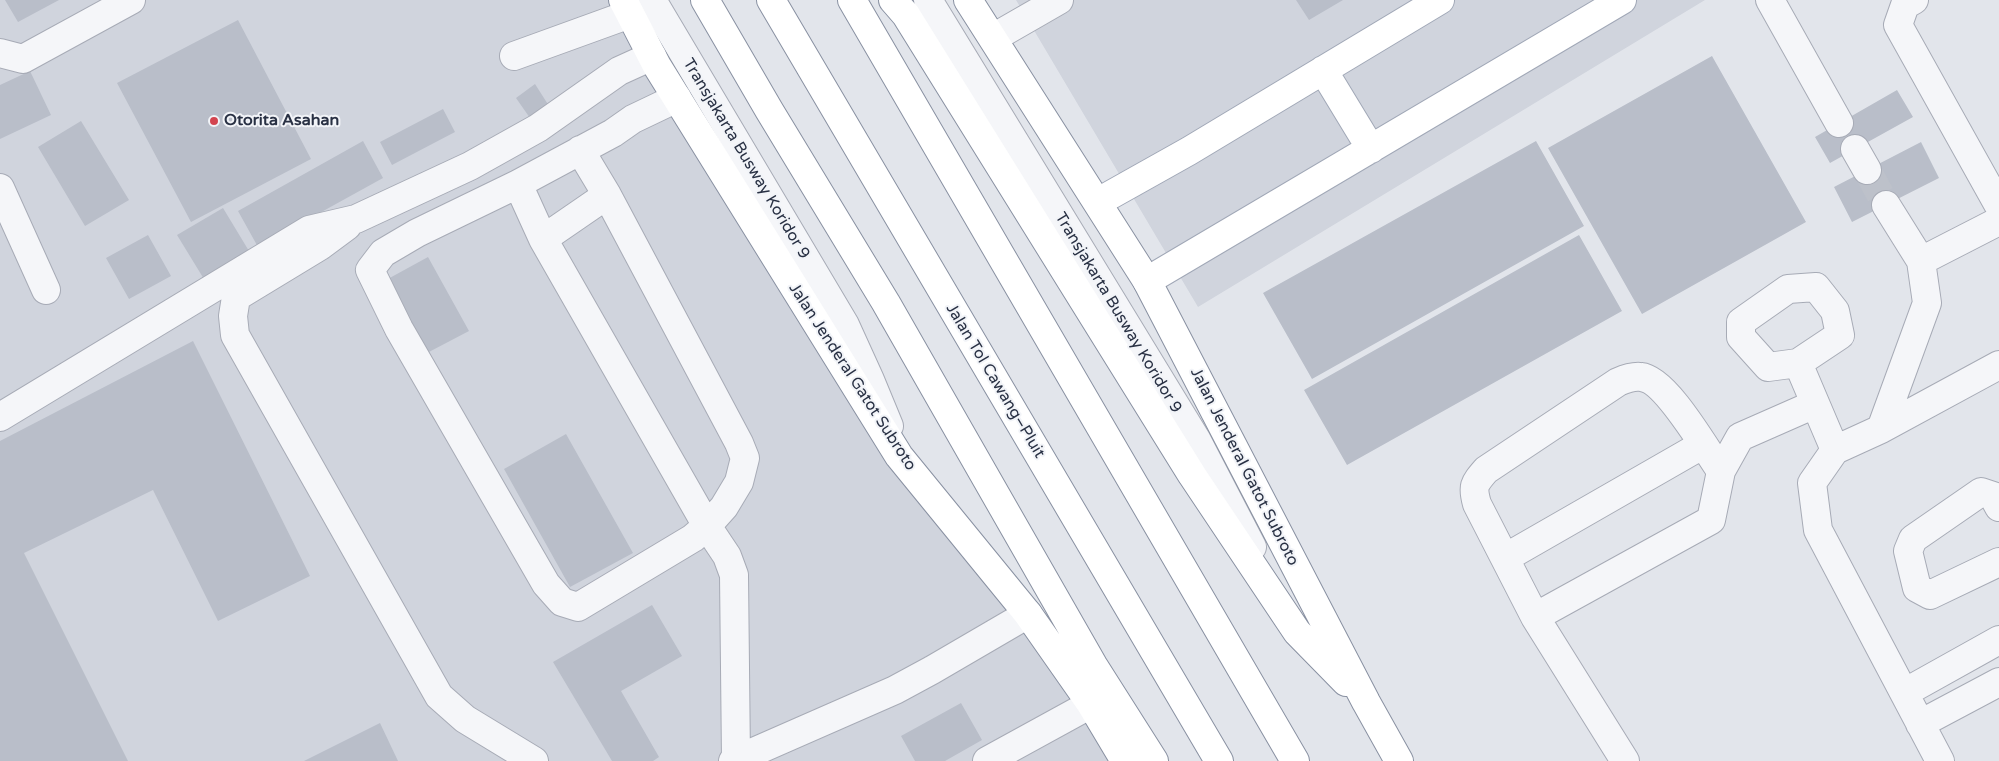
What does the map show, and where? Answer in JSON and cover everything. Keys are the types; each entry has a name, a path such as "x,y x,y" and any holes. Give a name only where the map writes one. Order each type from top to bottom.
{"main road":[{"path":"705,0 886,303 1093,665 1154,761"},
{"name":"Jalan Tol Cawang–Pluit","path":"771,0 1219,761"},
{"path":"852,0 1295,761"},
{"path":"893,0 906,15 1192,475 1297,632 1366,702"},
{"name":"Jalan Jenderal Gatot Subroto","path":"968,0 1147,281 1366,702 1399,761"},
{"path":"1098,202 1189,151 1440,0"},
{"path":"1147,281 1622,0"},
{"name":"Jalan Jenderal Gatot Subroto","path":"635,5 652,56 899,456 1028,614 1091,704 1124,761"},
{"path":"1323,70 1371,149"}],"lane":[{"path":"1,54 23,59 132,0"},
{"name":"Transjakarta Busway Koridor 9","path":"928,0 1196,440 1297,632"},
{"path":"993,38 1059,0"},
{"path":"1770,0 1839,123"},
{"path":"1914,0 1905,5 1898,25 1999,206"},
{"path":"514,56 635,5"},
{"name":"Transjakarta Busway Koridor 9","path":"635,5 845,325 880,404 899,456"},
{"path":"534,761 465,719 439,696 235,336 233,316 236,297 320,246 356,219 478,161 538,128 619,71 652,56"},
{"path":"580,150 607,195 745,458 739,482 724,507 707,526 693,538 578,607 562,602 546,584 399,329 370,270 383,253 417,233 518,184 580,150 613,133 632,119 677,98"},
{"path":"518,184 543,240 707,526 727,556 734,575 735,760 895,690 1028,614"},
{"path":"0,188 46,290"},
{"path":"543,240 607,195"},
{"path":"1881,429 1927,303 1922,260 1886,205"},
{"path":"0,417 309,230 356,219"},
{"path":"1922,260 1999,221"},
{"path":"1798,363 1835,450"},
{"path":"1940,761 1818,530 1812,482 1835,450 1881,429 1999,365"},
{"path":"1625,761 1535,616 1477,504 1473,491 1475,482 1486,470 1618,382 1641,377 1654,381 1673,400 1721,471"},
{"path":"1535,616 1711,520 1721,471 1740,437 1815,404"},
{"path":"1505,558 1702,445"},
{"path":"1999,507 1993,496 1981,492 1913,538 1908,551 1917,588 1930,595 1999,562"},
{"path":"1904,693 1999,640"},
{"path":"1920,724 1999,682"},
{"path":"987,761 1091,704"}],"shaded area":[{"path":"0,0 623,0 776,257 1125,761 0,761"},
{"path":"1016,0 1705,0 1198,307"}],"building":[{"path":"5,0 59,0 18,22"},
{"path":"1296,0 1343,0 1309,20"},
{"name":"Otorita Asahan","path":"238,20 311,159 191,222 117,83"},
{"path":"1712,56 1806,222 1642,314 1548,148"},
{"path":"30,71 51,115 0,139 0,85"},
{"path":"535,84 549,106 530,118 516,98"},
{"path":"1897,90 1913,117 1830,163 1815,137"},
{"path":"443,109 455,132 392,165 380,142"},
{"path":"81,121 129,200 85,226 38,147"},
{"path":"363,141 383,178 258,247 238,211"},
{"path":"1536,141 1584,226 1312,379 1263,293"},
{"path":"1921,142 1939,178 1852,222 1834,187"},
{"path":"223,208 252,256 207,284 177,235"},
{"path":"148,235 171,276 129,299 106,258"},
{"path":"1579,235 1622,311 1347,465 1304,390"},
{"path":"428,257 469,331 427,353 386,280"},
{"path":"193,341 310,576 218,621 153,490 24,553 128,761 0,761 0,441"},
{"path":"566,434 633,553 570,587 504,469"},
{"path":"652,605 682,656 621,691 659,757 653,761 612,761 553,662"},
{"path":"961,703 982,740 945,761 915,761 901,736"},
{"path":"380,723 398,761 304,761"}],"tunnel":[{"path":"1867,170 1886,205"}],"place":[{"name":"Otorita Asahan","path":"214,121"}]}
